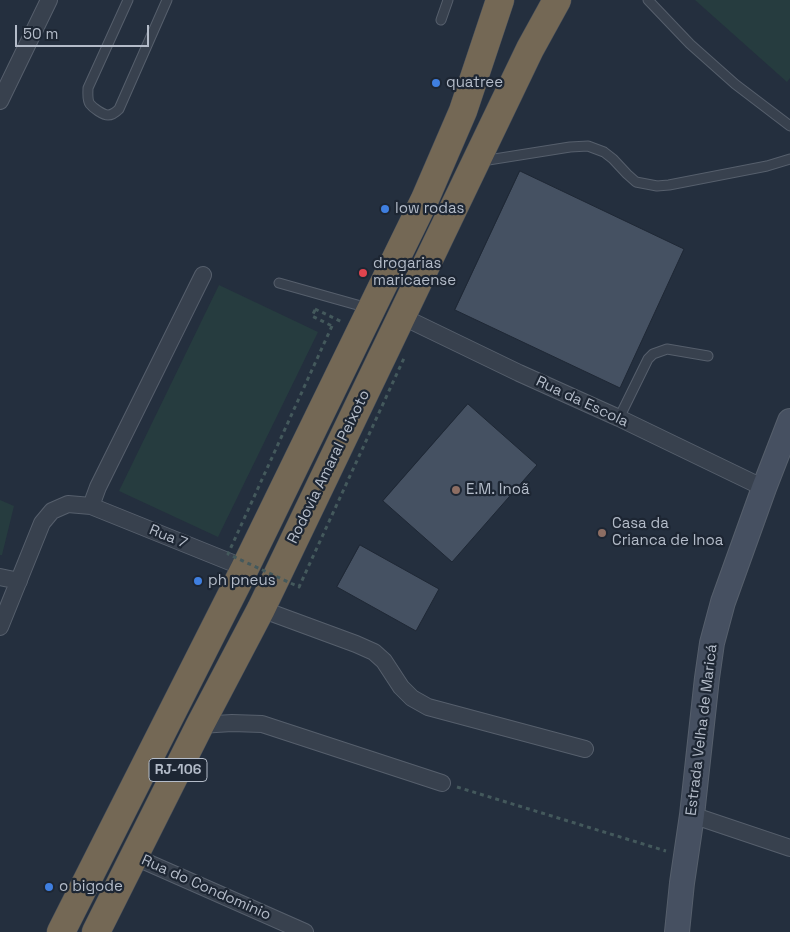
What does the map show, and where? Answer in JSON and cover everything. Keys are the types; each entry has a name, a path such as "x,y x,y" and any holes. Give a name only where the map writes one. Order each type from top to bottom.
{"highway":[{"name":"Rodovia Amaral Peixoto","path":"61,932 245,568 425,199 462,110 499,0"},
{"name":"Rodovia Amaral Peixoto","path":"96,932 261,608 474,163 530,49 557,0"}],"street":[{"path":"0,101 49,0"},
{"path":"90,506 203,274"},
{"name":"Rua da Escola","path":"401,316 764,488"},
{"name":"Estrada Velha de Maricá","path":"677,932 712,643 723,602 790,420"},
{"name":"Rua 7","path":"0,627 42,524 52,511 68,504 90,506 245,568"},
{"path":"0,576 19,581"},
{"path":"261,608 374,652 384,661 401,686 412,698 428,707 585,749"},
{"path":"200,725 262,724 442,783"},
{"path":"692,815 790,848"},
{"name":"Rua do Condominio","path":"134,857 305,932"}],"lane":[{"path":"128,0 88,88 90,104 108,115 119,109 166,0"},
{"path":"441,20 448,0"},
{"path":"648,0 696,50 735,84 790,126"},
{"path":"474,163 570,147 588,146 609,155 636,182 657,186 767,166 790,159"},
{"path":"279,283 322,295 366,320"},
{"path":"619,418 648,360 653,354 667,350 708,356"}],"path":[{"path":"322,295 312,316 332,326 228,554 299,587 405,356"},
{"path":"315,309 366,320"},
{"path":"442,783 686,857"}],"green space":[{"path":"695,0 790,0 790,78 787,82"},
{"path":"219,285 318,332 218,537 119,491"},
{"path":"0,500 14,506 2,555 0,555"}],"building":[{"path":"520,171 684,249 620,388 455,310"},
{"path":"468,404 537,465 452,562 383,501"},
{"path":"360,545 439,589 416,631 337,587"}],"place":[{"name":"quatree","path":"436,83"},
{"name":"low rodas","path":"385,209"},
{"name":"drogarias maricaense","path":"363,273"},
{"name":"E.M. Inoã","path":"456,490"},
{"name":"Casa da Crianca de Inoa","path":"602,533"},
{"name":"ph pneus","path":"198,581"},
{"name":"o bigode","path":"49,887"}]}
